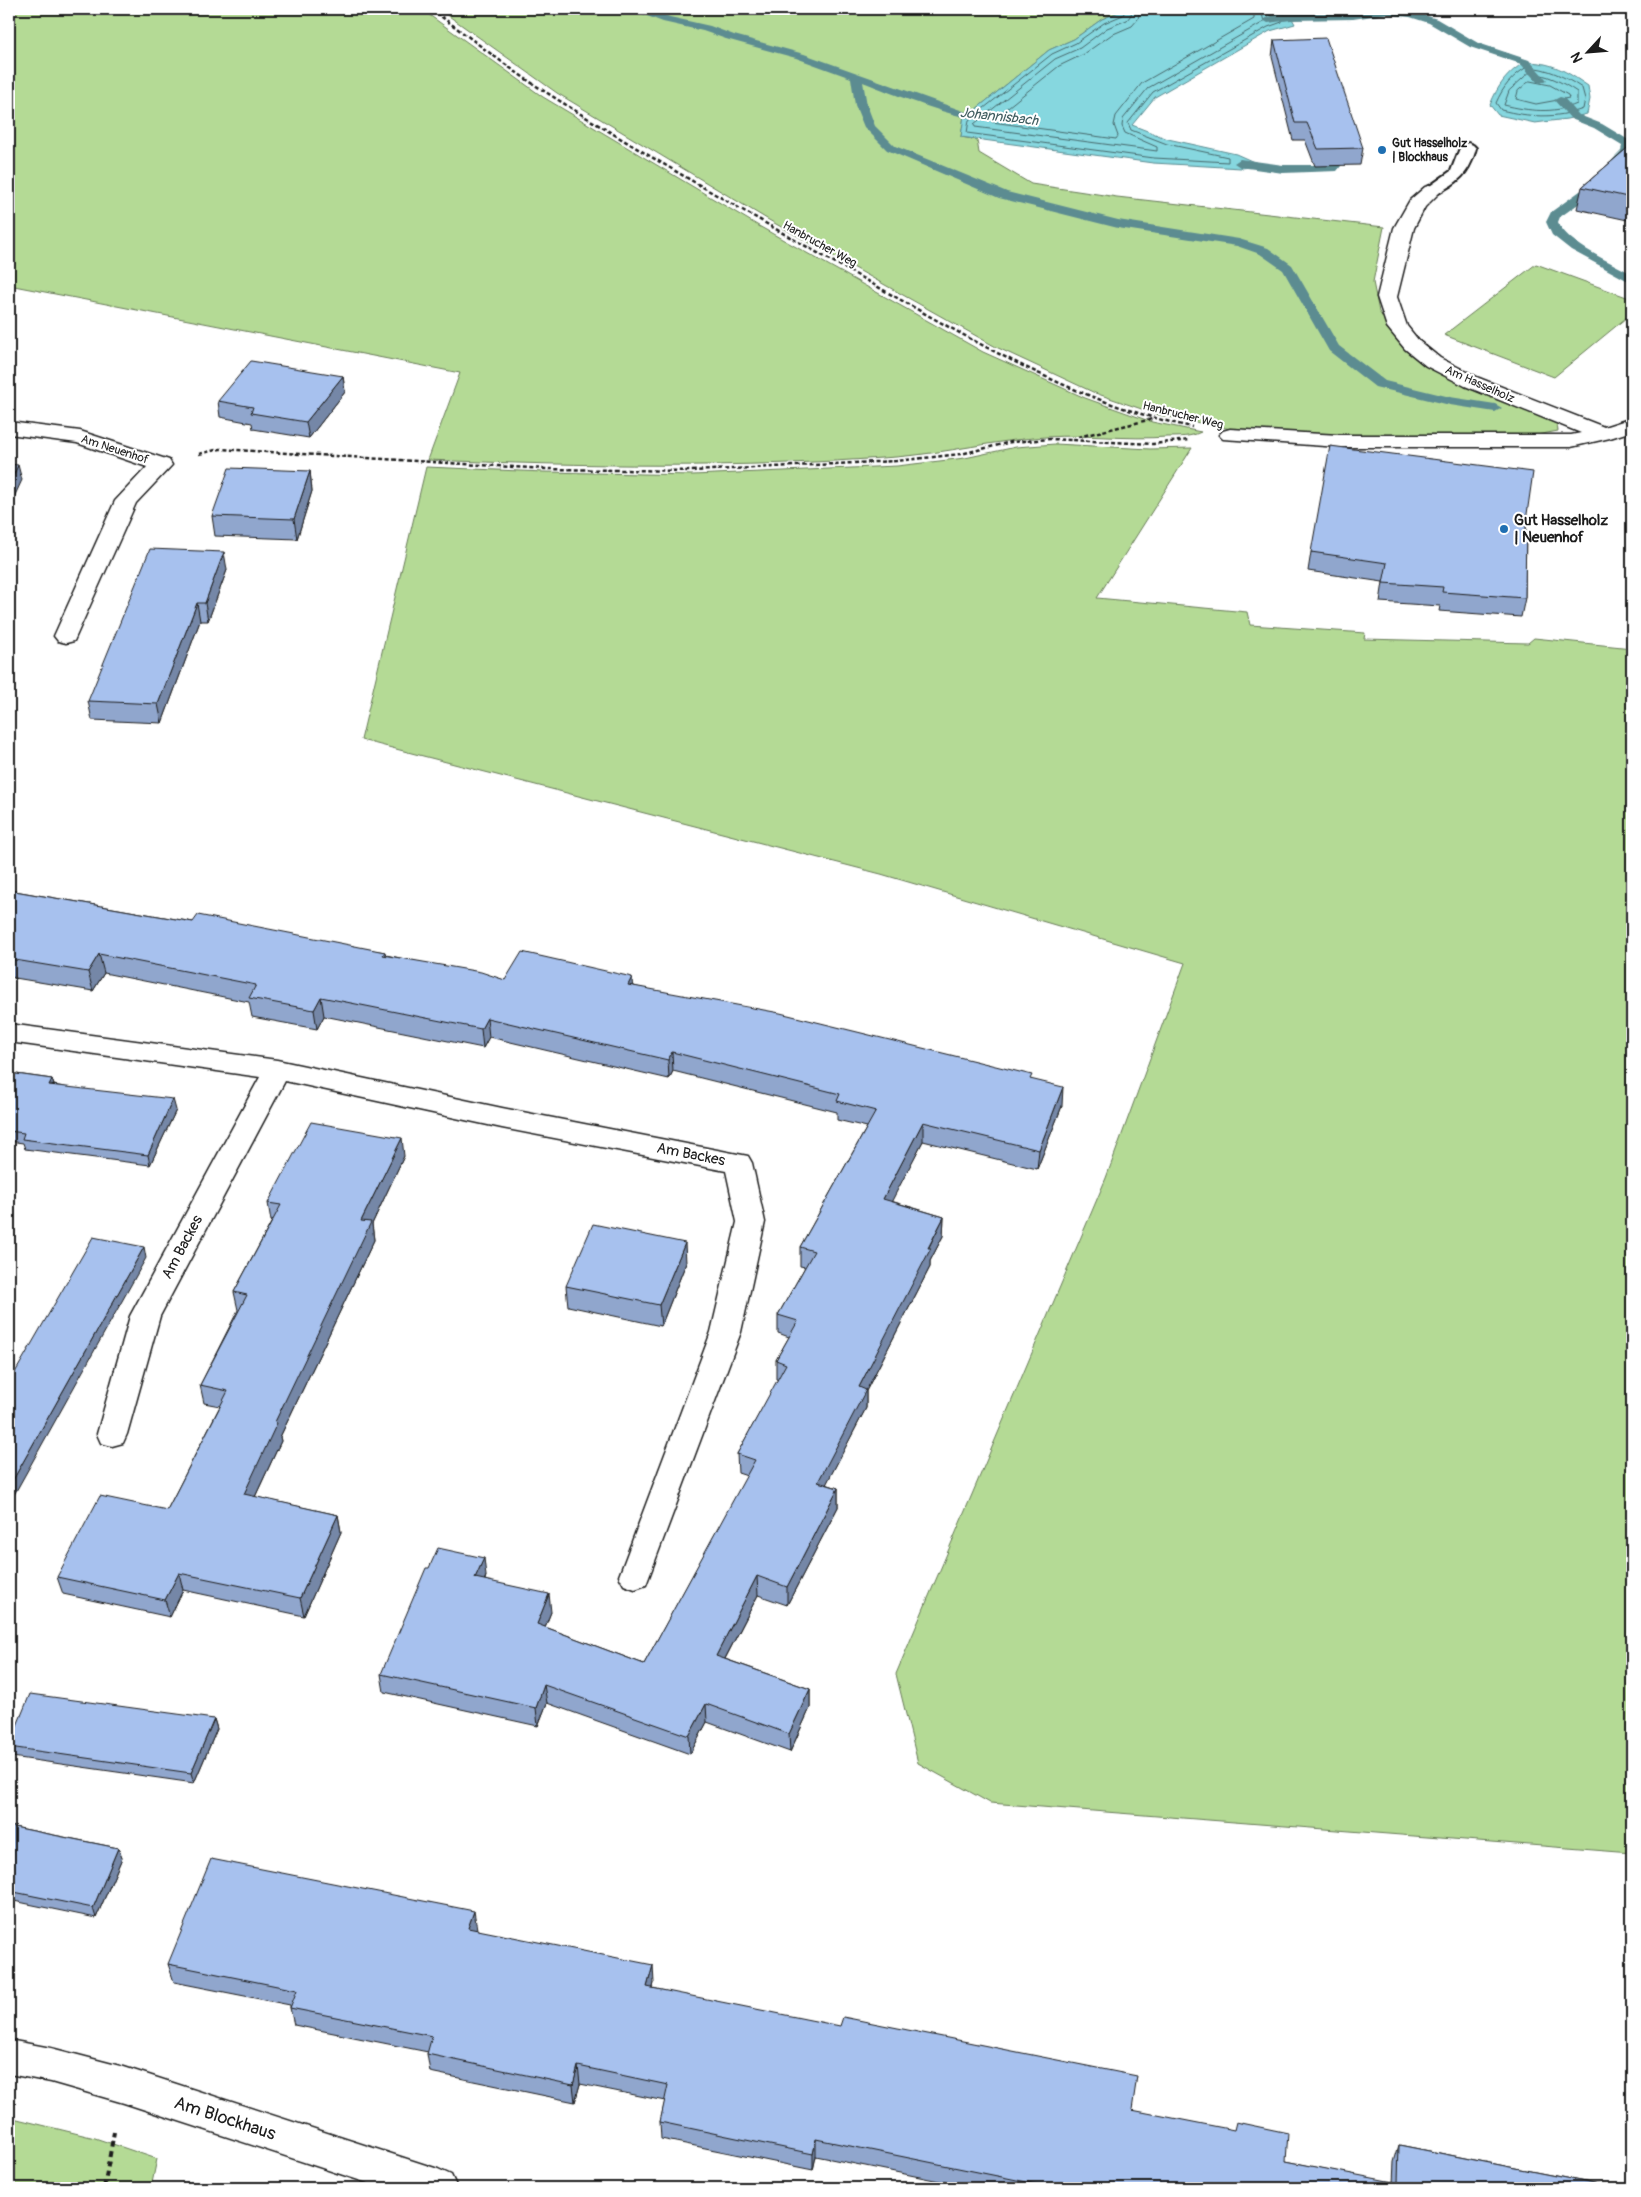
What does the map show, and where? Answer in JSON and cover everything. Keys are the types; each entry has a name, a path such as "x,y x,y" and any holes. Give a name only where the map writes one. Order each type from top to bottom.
{"street":[{"name":"Am Hasselholz","path":"1432,191 1418,204 1404,228 1387,297 1396,327 1412,345 1441,366 1472,382 1603,434"},
{"path":"1230,435 1339,441 1520,442 1571,440 1603,434 1632,424"},
{"name":"Am Neuenhof","path":"9,428 80,437 161,465"},
{"path":"66,636 126,501 161,465"},
{"name":"Am Backes","path":"9,1033 277,1070 502,1118 738,1163 751,1222 726,1332 636,1576"},
{"name":"Am Backes","path":"112,1434 145,1316 277,1070"},
{"name":"Am Blockhaus","path":"9,2057 50,2064 124,2085 438,2188"}],"lane":[{"path":"1432,191 1459,173 1464,166 1468,148"}],"path":[{"name":"Hanbrucher Weg","path":"431,9 550,95 762,222 990,350 1090,396 1153,419 1230,435"},
{"path":"1074,438 1153,419"},
{"path":"161,465 220,449 546,469 692,471 896,461 961,454 1011,442 1074,438 1153,444 1230,435"},
{"path":"104,2188 124,2085"}],"green space":[{"path":"9,9 421,9 543,97 757,225 983,352 1085,398 1152,422 1201,432 1185,436 1152,438 1046,437 934,453 838,461 720,465 604,465 428,460 460,373 9,285"},
{"path":"439,9 1126,9 1102,19 1074,39 1049,50 970,114 964,115 961,137 977,140 979,153 1031,184 1117,197 1384,227 1373,282 1379,312 1405,347 1465,385 1557,424 1558,431 1531,436 1336,435 1231,429 1159,415 1095,393 996,347 767,219 557,93"},
{"path":"1536,264 1632,299 1632,313 1554,377 1444,335"},
{"path":"1055,444 1150,449 1192,448 1097,598 1247,612 1250,625 1365,633 1364,639 1528,643 1534,638 1632,648 1632,1853 990,1803 918,1763 896,1674 1106,1178 1185,963 881,874 361,740 426,467 693,475 897,466 965,458 1016,447"},
{"path":"9,2117 95,2138 157,2159 151,2188 9,2188"}],"water":[{"path":"1126,9 1262,9 1290,15 1295,24 1270,31 1155,97 1132,125 1168,139 1236,154 1263,166 1241,168 1153,163 961,137 964,115 970,114 1049,50 1074,39 1102,19"},
{"path":"1525,62 1535,62 1558,68 1588,86 1590,99 1587,114 1567,119 1535,123 1498,115 1490,105 1496,91 1508,75"}],"building":[{"path":"1326,38 1363,148 1318,149 1307,123 1295,123 1274,40"},
{"path":"1632,144 1632,198 1582,187"},
{"path":"251,361 343,376 306,422 251,413 253,407 218,401"},
{"path":"1330,446 1533,472 1526,521 1525,598 1442,592 1443,587 1383,583 1387,563 1311,552"},
{"path":"9,464 18,465 9,485"},
{"path":"229,468 310,471 294,519 212,516"},
{"path":"150,549 224,552 205,603 197,603 158,704 88,701"},
{"path":"9,890 193,922 198,915 385,952 383,955 481,972 505,980 522,952 632,977 628,985 780,1013 1032,1075 1030,1079 1063,1087 1039,1150 923,1122 883,1199 944,1217 928,1248 931,1248 859,1387 866,1390 818,1482 838,1488 787,1587 757,1576 716,1656 810,1689 789,1734 706,1704 689,1736 544,1685 536,1708 381,1674 426,1568 429,1568 438,1548 484,1558 475,1578 549,1594 537,1624 644,1664 755,1460 737,1454 786,1364 776,1360 798,1321 778,1315 814,1251 800,1247 876,1111 837,1101 840,1094 672,1052 668,1060 487,1018 481,1029 321,997 314,1010 249,998 256,985 99,954 88,972 9,959"},
{"path":"9,1073 52,1079 49,1085 173,1099 148,1155 22,1139 24,1133 9,1131"},
{"path":"311,1122 402,1138 361,1221 371,1222 275,1422 277,1423 244,1494 338,1515 300,1598 179,1573 165,1600 57,1577 100,1496 167,1510 228,1391 200,1385 247,1295 234,1292 281,1205 268,1203"},
{"path":"593,1224 685,1243 659,1305 566,1286"},
{"path":"93,1237 144,1247 9,1487 9,1383"},
{"path":"30,1694 214,1719 191,1773 9,1747"},
{"path":"9,1826 118,1848 93,1908 9,1891"},
{"path":"211,1859 474,1911 468,1928 653,1965 647,1987 840,2026 843,2017 1137,2076 1132,2110 1234,2130 1236,2122 1288,2133 1286,2161 1398,2183 1399,2145 1616,2188 1056,2188 816,2139 813,2154 660,2122 668,2085 578,2066 573,2085 427,2054 432,2036 290,2008 297,1990 168,1964"}],"waterway":[{"name":"Johannisbach","path":"638,9 667,20 706,28 730,37 800,56 856,76"},
{"path":"1268,20 1291,17 1353,16 1386,11 1412,14 1433,21 1474,45 1525,62 1541,80"},
{"name":"Johannisbach","path":"856,76 964,115 987,117"},
{"path":"856,76 861,105 870,127 891,148 1003,195 1118,224 1239,243 1264,251 1288,268 1334,348 1380,384 1450,401 1495,408"},
{"path":"1560,100 1575,117 1598,126 1628,144 1627,152 1591,189 1555,215 1552,222 1556,232 1575,247 1632,279"},
{"name":"Johannisbach","path":"1240,163 1283,169 1333,168 1335,166 1331,160"}],"place":[{"name":"Gut Hasselholz | Blockhaus","path":"1382,150"},
{"name":"Gut Hasselholz | Neuenhof","path":"1504,529"}]}
